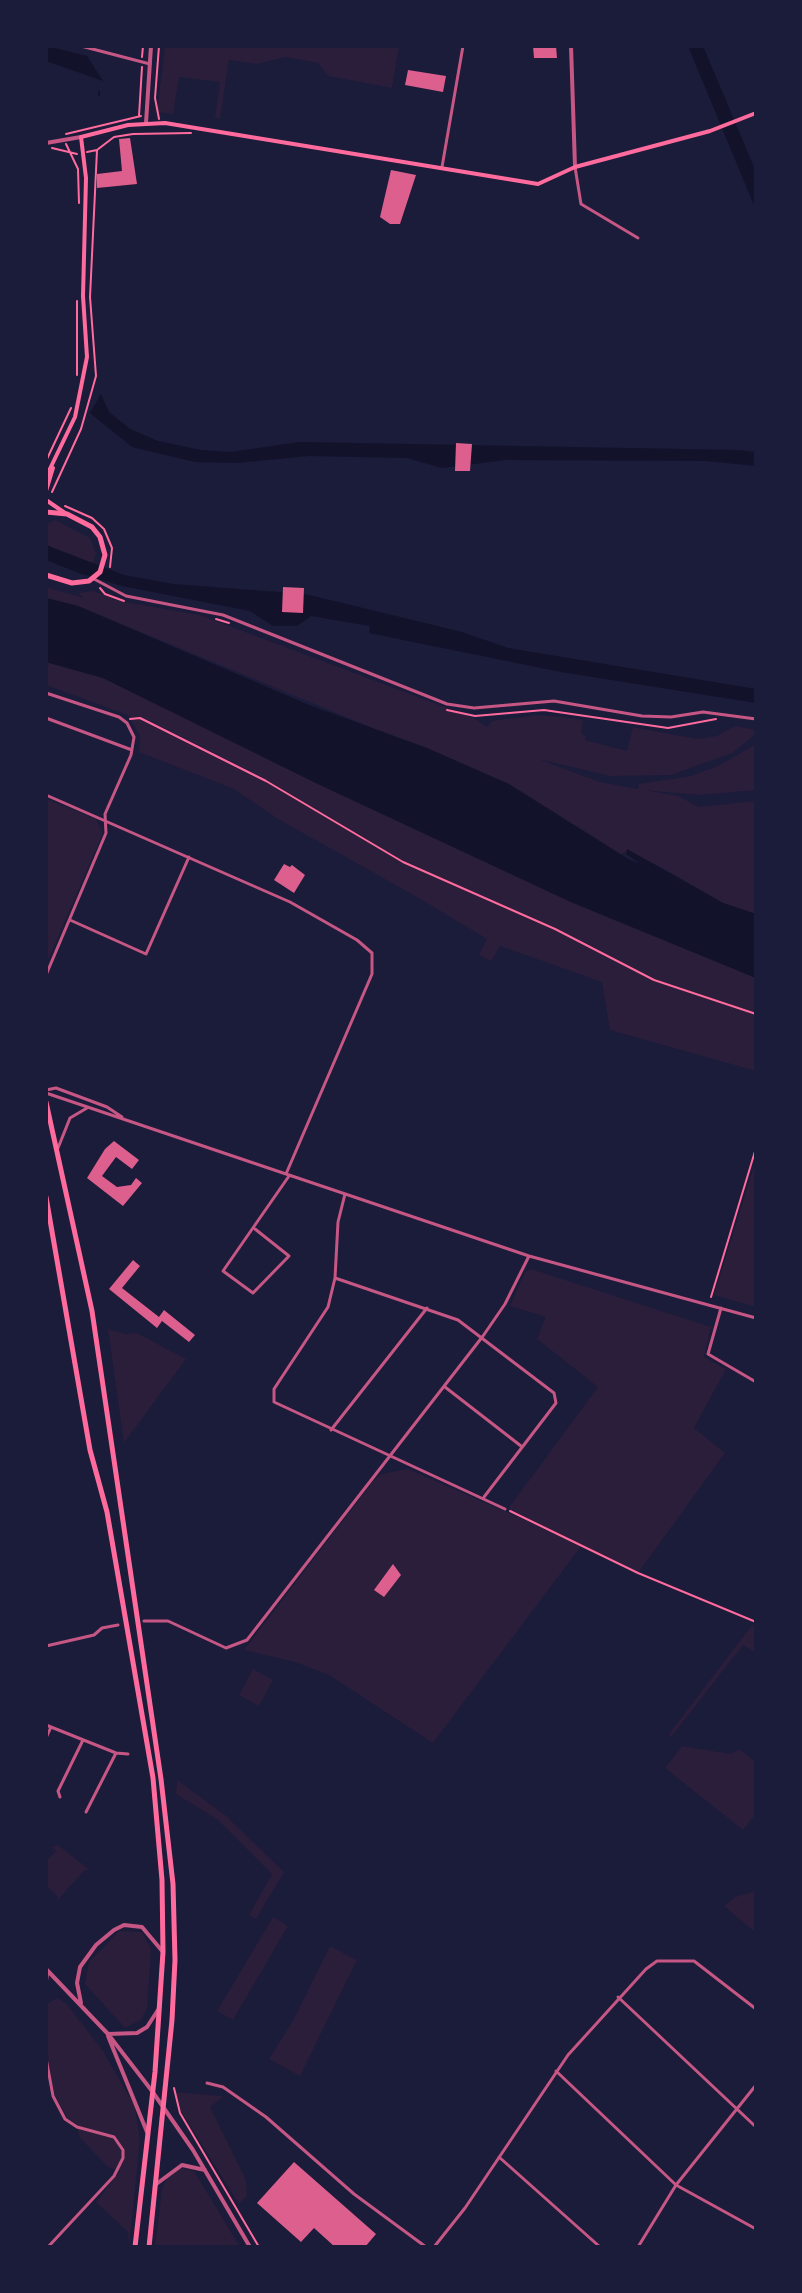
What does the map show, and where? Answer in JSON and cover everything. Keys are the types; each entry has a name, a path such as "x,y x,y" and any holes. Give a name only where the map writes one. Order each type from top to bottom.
{"main road":[{"path":"46,491 80,400 87,357 83,296 86,178 81,137 146,123 538,184 575,167 710,131 756,113"},
{"path":"46,477 55,462"},
{"path":"46,500 92,527 105,550 103,568 93,579 72,583 46,575"},
{"path":"46,512 67,514"},
{"path":"46,1102 92,1311 170,1854 175,1960 149,2247"},
{"path":"46,1197 90,1450 107,1512 153,1778 162,1880 163,1952 135,2247"}],"street":[{"path":"81,46 150,64"},
{"path":"146,123 151,46"},
{"path":"442,167 463,46"},
{"path":"571,46 575,167 581,204 638,238"},
{"path":"46,145 81,137"},
{"path":"93,579 126,596 223,615 447,704 474,708 554,701 642,716 671,717 703,712 756,719"},
{"path":"46,693 127,723 134,737 106,819 106,833 46,975"},
{"path":"46,718 132,750"},
{"path":"46,795 299,907 357,940 373,955 372,974 288,1174 255,1229 223,1271 253,1293 289,1256 255,1229"},
{"path":"70,920 146,954 189,857"},
{"path":"46,1092 59,1089 107,1107 125,1119"},
{"path":"46,1092 529,1256 756,1318"},
{"path":"58,1148 70,1118 87,1108"},
{"path":"345,1194 338,1222 335,1278 323,1318 272,1395 283,1409 505,1509"},
{"path":"144,1621 168,1621 226,1648 241,1645 483,1336 505,1304 529,1256"},
{"path":"335,1278 458,1320 483,1336 557,1397 556,1403 483,1498"},
{"path":"331,1430 427,1308"},
{"path":"721,1308 708,1354 756,1382"},
{"path":"445,1387 522,1447"},
{"path":"46,1646 94,1635 102,1628 118,1625"},
{"path":"46,1738 48,1726 116,1753 128,1754"},
{"path":"60,1797 58,1791 83,1740"},
{"path":"86,1812 116,1753"},
{"path":"82,2005 77,1983 80,1967 96,1945 114,1930 124,1925 142,1927 163,1952"},
{"path":"434,2247 556,2071 618,1997 657,1961 687,1959 704,1966 756,2009"},
{"path":"47,1970 108,2034 152,2091 205,2170 250,2247"},
{"path":"46,1984 47,1970"},
{"path":"618,1997 756,2127"},
{"path":"108,2034 128,2035 143,2030 159,2006"},
{"path":"108,2034 147,2134"},
{"path":"46,2058 53,2096 65,2119 77,2127 114,2137 123,2150 123,2158 114,2176 48,2247"},
{"path":"556,2071 676,2185 756,2229"},
{"path":"207,2083 223,2087 266,2117 354,2194 426,2247"},
{"path":"638,2247 676,2185 756,2085"},
{"path":"499,2157 600,2247"},
{"path":"154,2187 176,2167 190,2165 205,2170"}],"path":[{"path":"64,133 139,116 143,46"},
{"path":"158,115 155,98 159,46"},
{"path":"97,157 97,150 114,137 158,132 186,135"},
{"path":"46,145 70,154 76,163"},
{"path":"77,377 78,361"},
{"path":"46,461 73,399"},
{"path":"101,583 101,592 135,602"},
{"path":"217,619 230,624"},
{"path":"441,707 475,716 544,710 668,728 716,719"},
{"path":"127,723 132,717 140,718 266,781 403,862 555,929 654,980 756,1014"},
{"path":"711,1297 756,1148"},
{"path":"505,1509 638,1573 756,1622"},
{"path":"174,2088 180,2113 259,2247"}],"shaded area":[{"path":"46,46 87,56 103,81 46,61"},
{"path":"165,46 399,46 392,88 328,76 318,63 285,57 257,64 229,60 220,118 215,118 220,82 179,77 173,114 157,112"},
{"path":"688,46 703,46 756,172 756,210"},
{"path":"101,394 109,412 130,429 158,441 201,450 230,452 300,442 737,450 756,452 756,466 706,461 506,460 442,468 407,458 309,456 237,463 195,462 132,447 90,413"},
{"path":"55,520 90,538 96,554 92,565 46,545 46,524"},
{"path":"46,545 124,575 173,584 305,594 462,632 508,648 756,689 756,703 561,672 369,633 370,626 311,616 297,626 273,626 250,611 122,586 79,573 46,560"},
{"path":"46,587 84,598 78,593 93,591 124,602 200,615 474,718 487,727 492,721 537,715 583,720 581,734 586,736 585,740 627,751 633,727 697,739 717,736 735,726 756,730 756,734 732,753 671,775 610,776 538,759 600,782 638,789 639,784 691,776 720,765 756,744 756,790 698,795 644,790 678,796 699,807 756,801 756,914 723,903 659,866 625,852 620,855 508,784 78,606 46,598"},
{"path":"46,598 78,606 309,705 427,748 509,784 630,860 639,863 626,854 627,849 723,903 756,914 756,978 571,902 318,784 103,678 46,662"},
{"path":"46,662 103,678 318,784 571,902 756,978 756,1071 610,1030 602,982 500,946 491,961 479,955 487,939 417,897 278,819 234,789 139,752 140,736 128,715 46,685"},
{"path":"46,799 96,819 103,833 46,965"},
{"path":"756,1160 756,1307 714,1295"},
{"path":"531,1269 711,1327 704,1357 726,1369 694,1428 725,1453 638,1573 508,1509 598,1387 537,1339 546,1317 510,1306 525,1272"},
{"path":"108,1329 125,1334 137,1333 186,1359 124,1443"},
{"path":"408,1469 582,1545 433,1743 329,1675 295,1662 244,1650 374,1480 381,1474"},
{"path":"752,1625 756,1626 756,1653 743,1645 671,1737 669,1734"},
{"path":"253,1669 273,1680 259,1706 239,1695"},
{"path":"682,1746 731,1754 739,1749 756,1762 756,1814 743,1830 665,1768"},
{"path":"177,1780 225,1815 284,1872 256,1919 249,1915 272,1874 218,1820 176,1794"},
{"path":"58,1845 90,1870 85,1870 56,1902 58,1897 46,1885 46,1861 56,1851 52,1847"},
{"path":"756,1891 756,1933 724,1906 735,1897"},
{"path":"273,1917 288,1926 233,2020 217,2011"},
{"path":"119,1931 142,1932 151,1949 147,2008 141,2020 125,2028 85,1984 89,1962"},
{"path":"330,1946 357,1960 300,2076 269,2059 294,2019"},
{"path":"57,1998 66,2003 103,2051 135,2107 140,2140 129,2247 128,2232 96,2202 120,2171 108,2167 79,2137 77,2125 67,2117 55,2096 49,2072 46,2011 47,2004"},
{"path":"176,2092 223,2096 210,2107 246,2180 247,2196 239,2204 179,2108"},
{"path":"181,2168 194,2171 240,2247 155,2247 162,2189 167,2178"}],"building":[{"path":"533,46 556,46 557,58 534,58"},
{"path":"408,70 446,76 443,92 405,85"},
{"path":"130,138 137,184 97,188 97,174 122,171 119,139"},
{"path":"391,170 416,175 400,224 390,224 380,217"},
{"path":"456,443 472,444 470,471 455,471"},
{"path":"283,587 304,588 303,613 282,612"},
{"path":"284,864 292,865 305,875 294,893 274,880"},
{"path":"114,1141 139,1160 132,1169 116,1157 102,1176 117,1187 131,1185 136,1178 142,1183 123,1206 87,1178 105,1149"},
{"path":"133,1260 140,1266 122,1288 159,1317 164,1310 195,1335 189,1342 162,1321 157,1328 109,1289"},
{"path":"393,1564 401,1575 384,1597 374,1590"},
{"path":"294,2162 376,2234 365,2247 335,2247 314,2228 301,2242 257,2203"}]}
